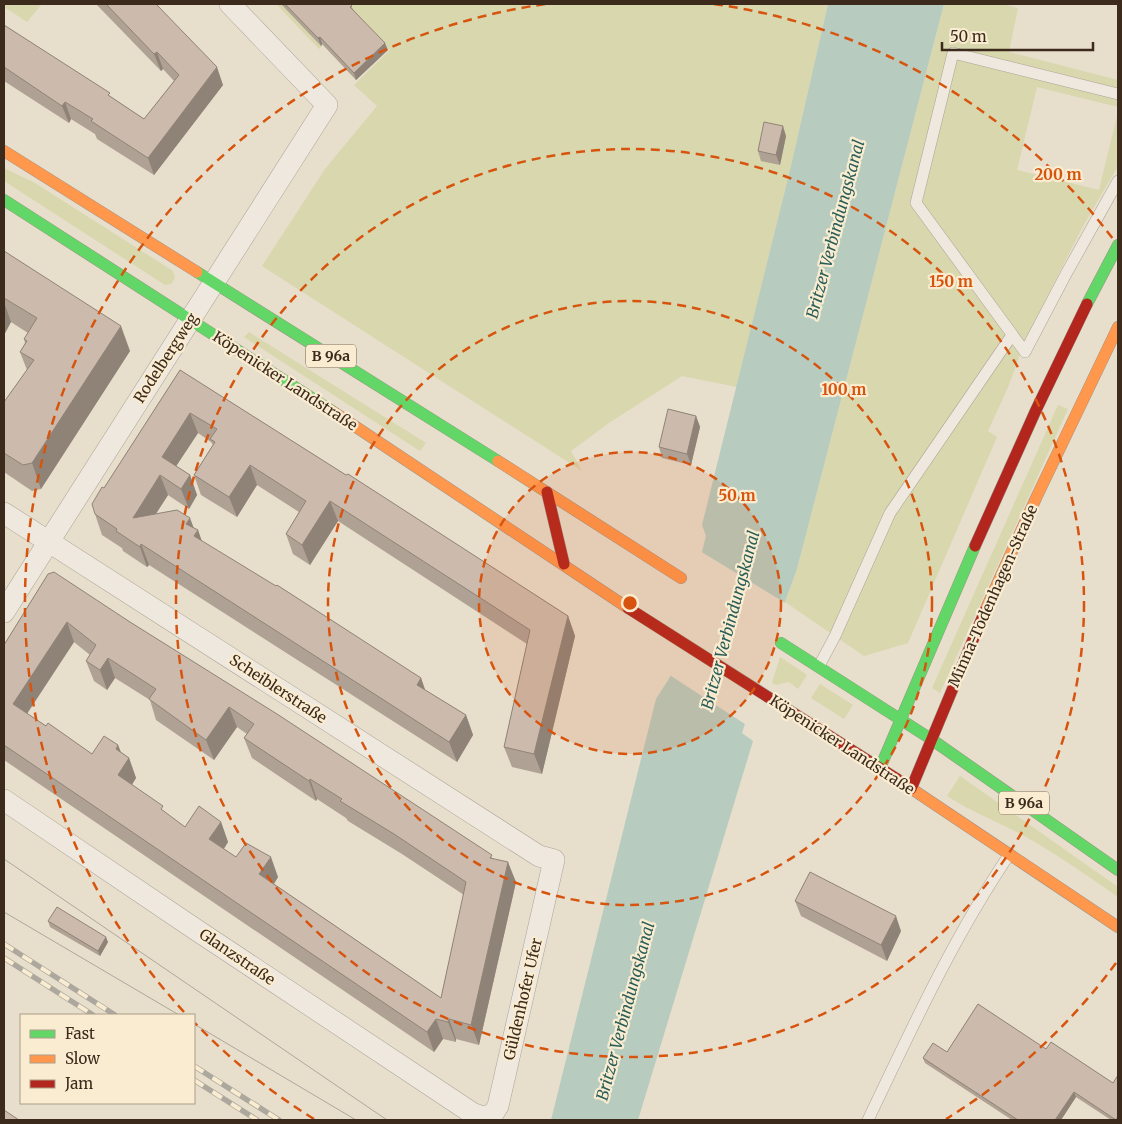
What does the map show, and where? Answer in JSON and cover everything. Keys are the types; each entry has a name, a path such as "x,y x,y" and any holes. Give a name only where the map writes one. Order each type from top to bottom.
{"main road":[{"name":"B 96a","path":"4,151 681,578"},
{"name":"Köpenicker Landstraße","path":"4,200 564,564 665,633 880,768 1118,928"},
{"path":"880,768 1046,387 1118,245"},
{"name":"Minna-Todenhagen-Straße","path":"911,789 931,738 1005,569 1118,327"},
{"path":"547,492 564,564"},
{"name":"B 96a","path":"781,644 819,666 900,720 931,738 1118,870"}],"street":[{"name":"Rodelbergweg","path":"4,612 327,105 230,4"},
{"name":"Scheiblerstraße","path":"4,513 539,856 554,860"},
{"name":"Glanzstraße","path":"4,800 200,933 472,1113"},
{"name":"Güldenhofer Ufer","path":"472,1113 483,1116 493,1114 498,1106 554,860"}],"lane":[{"path":"1118,94 953,53 916,203 1025,352 1118,181"},
{"path":"819,666 835,636 890,513 1012,335"},
{"path":"868,1120 929,993 954,947 1010,855"}],"shaded area":[{"path":"4,4 42,4 27,22 4,7"},
{"path":"276,4 828,4 737,387 682,376 609,423 571,451 582,471 262,266 325,169 377,106 354,85 390,50 356,14 319,49"},
{"path":"944,4 1002,4 1018,8 1009,52 1118,80 1118,107 1037,87 1017,170 1099,190 1118,112 1118,166 1082,228 1025,340 1009,385 988,431 997,437 908,643 864,656 785,602 797,569"},
{"path":"4,168 35,183 173,271 175,278 171,284 165,285 4,181"},
{"path":"249,332 426,443 420,451 244,337"},
{"path":"1058,405 1068,409 940,693 932,688"},
{"path":"780,657 807,675 798,689 789,682 776,685 772,683"},
{"path":"820,684 853,705 844,719 811,698"},
{"path":"960,776 1118,887 1118,897 1035,842 947,796"}],"water":[{"name":"Britzer Verbindungskanal","path":"828,4 944,4 797,569 742,733 753,741 638,1120 551,1120 656,699 670,677 706,536 702,525 790,170"}],"pier":[{"path":"700,551 787,604 748,726 668,674"}],"building":[{"path":"106,4 156,4 217,67 148,158 91,121 93,119 65,102 62,106 4,67 4,25 110,93 108,95 144,119 179,75 157,52 154,54"},
{"path":"285,4 350,4 352,6 350,7 385,43 354,73"},
{"path":"764,122 783,126 776,155 758,151"},
{"path":"4,251 121,326 32,463 23,465 4,453 4,402 34,360 20,352 27,341 24,339 37,318 4,298"},
{"path":"180,370 346,475 348,474 568,616 534,754 504,747 530,630 330,501 302,545 286,534 306,501 250,465 229,497 194,475 215,442 210,439 217,429 190,413 162,457 190,475 181,489 160,475 133,518 177,510 190,518 186,524 198,530 194,536 277,585 421,678 417,685 466,715 449,742 141,544 140,547 95,514 92,504 102,487 104,488"},
{"path":"668,409 696,416 687,454 659,447"},
{"path":"54,572 277,714 492,855 490,858 508,862 471,1025 449,1019 448,1022 436,1019 427,1032 4,745 4,645 48,574","holes":["67,622 96,645 86,661 100,670 108,658 156,689 149,699 206,740 229,707 254,724 244,738 309,781 310,779 342,799 340,801 466,882 441,998 259,874 271,857 246,843 236,857 209,839 221,822 199,806 185,827 161,809 163,806 118,775 129,758 116,749 118,745 104,736 92,754 48,723 46,726 13,704"]},
{"path":"810,872 896,916 881,945 795,901"},
{"path":"57,907 106,937 98,951 48,921"},
{"path":"978,1004 1046,1049 1051,1042 1113,1083 1118,1075 1118,1116 1116,1120 1074,1092 1055,1120 1018,1120 923,1058 933,1043 947,1052"},
{"path":"4,1110 19,1120 4,1120"}],"tram line":[{"path":"4,859 387,1120"},
{"path":"4,912 177,1014"},
{"path":"195,1025 356,1120"}],"railway":[{"path":"4,944 113,1014"},
{"path":"4,958 91,1014"},
{"path":"195,1067 279,1120"},
{"path":"195,1081 257,1120"}],"traffic: fast":[{"path":"4,200 332,411"},
{"path":"1087,304 1118,245"},
{"path":"197,272 498,461"},
{"path":"880,768 975,546"},
{"path":"781,643 931,739 1118,870"}],"traffic: slow":[{"path":"4,151 197,272"},
{"path":"985,611 1036,498 1118,327"},
{"path":"332,411 628,608"},
{"path":"498,461 681,578"},
{"path":"897,779 1118,927"}],"traffic: jam":[{"path":"975,546 1036,410 1087,304"},
{"path":"547,492 564,564"},
{"path":"628,608 897,779"},
{"path":"911,789 985,611"}]}
